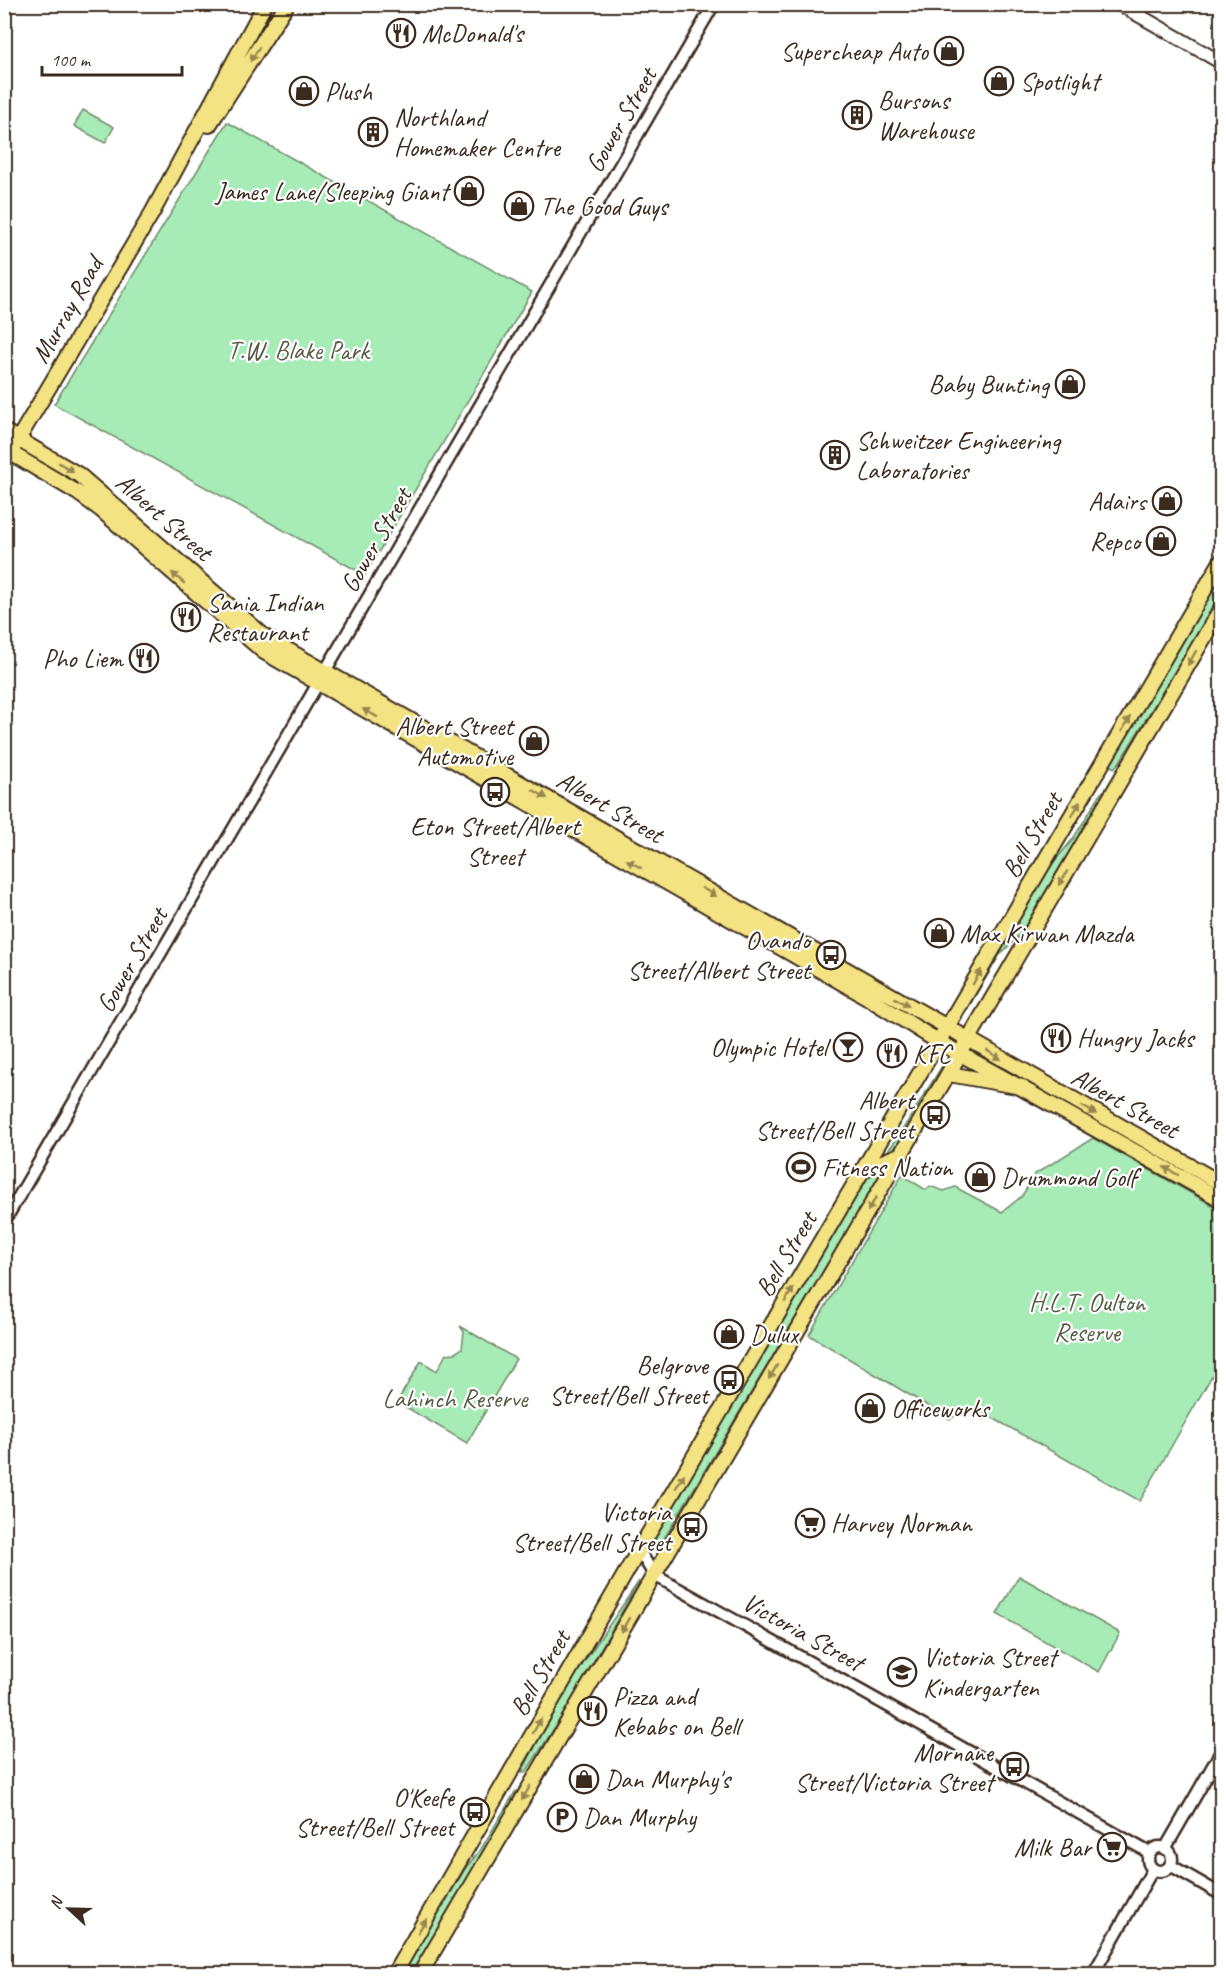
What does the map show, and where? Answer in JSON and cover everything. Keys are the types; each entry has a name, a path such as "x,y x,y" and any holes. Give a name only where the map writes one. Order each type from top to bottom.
{"main road":[{"name":"Murray Road","path":"152,213 265,4"},
{"name":"Murray Road","path":"6,455 18,439 152,213 287,4"},
{"path":"1119,4 1221,63"},
{"name":"Albert Street","path":"4,431 79,474 105,505 265,637 324,678 854,982 947,1027 1056,1099 1145,1149 1221,1200"},
{"name":"Albert Street","path":"6,455 105,505"},
{"name":"Bell Street","path":"394,1974 639,1550 1221,560"},
{"name":"Bell Street","path":"420,1974 1221,607"},
{"path":"1096,774 1118,786"},
{"name":"Albert Street","path":"854,982 939,1042 1022,1087 1056,1099"},
{"path":"949,1074 1022,1087"},
{"name":"Albert Street","path":"1145,1149 1221,1184"},
{"path":"863,1170 902,1154"}],"street":[{"name":"Gower Street","path":"4,1222 236,824 324,678 389,562 714,4"},
{"path":"639,1550 654,1575"},
{"name":"Victoria Street","path":"654,1575 1150,1853"},
{"path":"1165,1849 1221,1750"},
{"path":"1155,1848 1165,1849 1170,1854 1170,1865 1164,1870 1154,1869 1148,1862 1150,1853 1155,1848"},
{"path":"1170,1865 1221,1895"},
{"path":"1093,1974 1154,1869"}],"green space":[{"path":"83,110 114,127 105,143 74,126"},
{"name":"T.W. Blake Park","path":"227,122 532,292 365,575 54,404"},
{"path":"1221,579 1221,596 1114,768 1110,765 1199,609"},
{"path":"1107,788 1021,933 999,956 960,1021 962,1012 1044,874 1073,839 1101,793"},
{"path":"944,1063 945,1067 662,1542 654,1546 654,1537 863,1183 896,1140"},
{"name":"H.L.T. Oulton Reserve","path":"1093,1138 1221,1210 1221,1360 1140,1501 982,1412 967,1408 950,1419 809,1335 902,1175 926,1190 930,1186 944,1191 955,1187 1002,1212 1022,1196 1035,1174"},
{"name":"Lahinch Reserve","path":"460,1326 516,1359 467,1443 397,1402 421,1361 437,1371 446,1354 455,1353 462,1348 464,1332"},
{"path":"1019,1576 1120,1633 1099,1672 997,1614"},
{"path":"639,1581 566,1710 526,1772 522,1772 559,1699"},
{"path":"515,1792 515,1798 412,1973 403,1973 465,1869 481,1849"}],"place":[{"name":"McDonald's","path":"401,33"},
{"name":"Supercheap Auto","path":"949,51"},
{"name":"Spotlight","path":"999,81"},
{"name":"Plush","path":"304,91"},
{"name":"Bursons Warehouse","path":"857,115"},
{"name":"Northland Homemaker Centre","path":"373,132"},
{"name":"James Lane/Sleeping Giant","path":"469,191"},
{"name":"The Good Guys","path":"519,206"},
{"name":"Baby Bunting","path":"1070,384"},
{"name":"Schweitzer Engineering Laboratories","path":"835,455"},
{"name":"Adairs","path":"1167,501"},
{"name":"Repco","path":"1161,541"},
{"name":"Sania Indian Restaurant","path":"186,617"},
{"name":"Pho Liem","path":"144,658"},
{"name":"Albert Street Automotive","path":"534,741"},
{"name":"Eton Street/Albert Street","path":"495,792"},
{"name":"Max Kirwan Mazda","path":"939,933"},
{"name":"Ovando Street/Albert Street","path":"831,955"},
{"name":"Hungry Jacks","path":"1056,1038"},
{"name":"Olympic Hotel","path":"848,1047"},
{"name":"KFC","path":"892,1053"},
{"name":"Albert Street/Bell Street","path":"935,1115"},
{"name":"Fitness Nation","path":"801,1167"},
{"name":"Drummond Golf","path":"980,1177"},
{"name":"Dulux","path":"729,1334"},
{"name":"Belgrove Street/Bell Street","path":"729,1380"},
{"name":"Officeworks","path":"870,1408"},
{"name":"Harvey Norman","path":"810,1523"},
{"name":"Victoria Street/Bell Street","path":"692,1527"},
{"name":"Victoria Street Kindergarten","path":"902,1672"},
{"name":"Pizza and Kebabs on Bell","path":"592,1711"},
{"name":"Mornane Street/Victoria Street","path":"1014,1767"},
{"name":"Dan Murphy's","path":"584,1779"},
{"name":"O'Keefe Street/Bell Street","path":"475,1812"},
{"name":"Dan Murphy","path":"562,1817"},
{"name":"Milk Bar","path":"1112,1847"}]}
